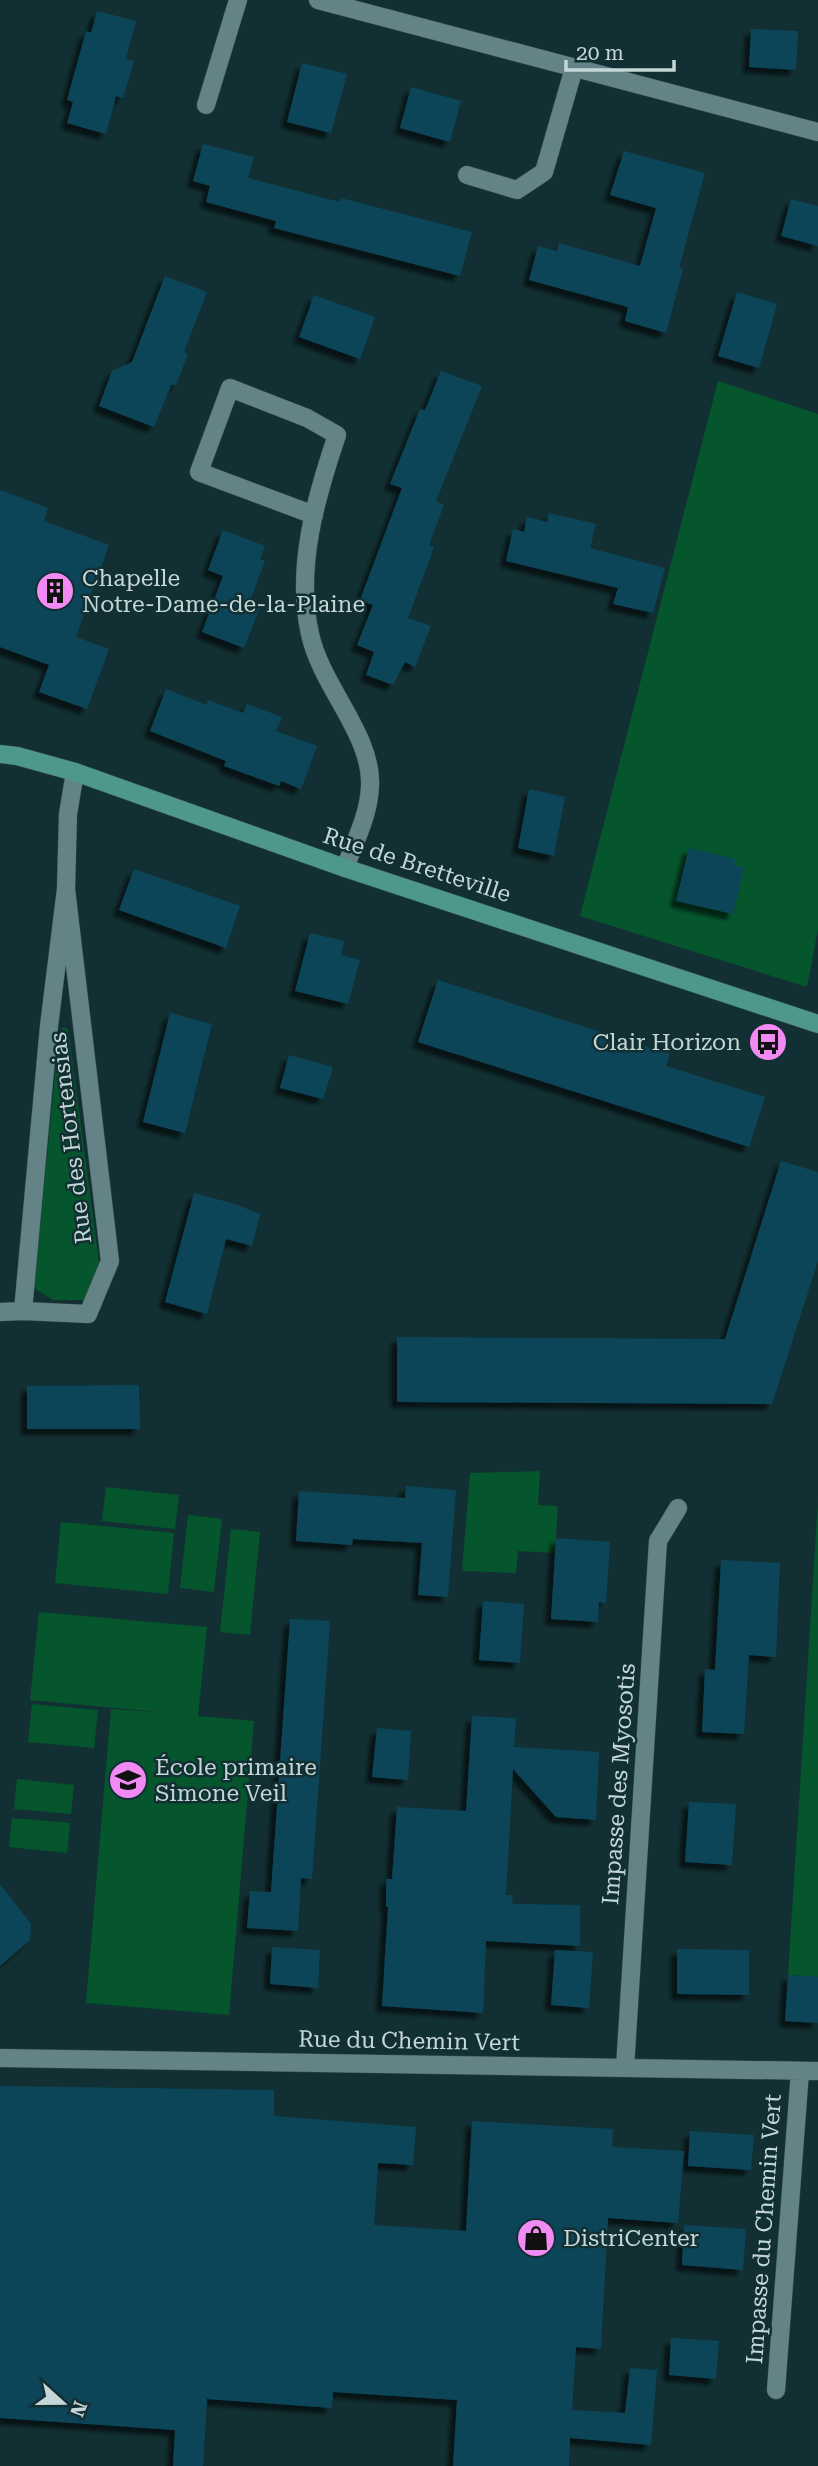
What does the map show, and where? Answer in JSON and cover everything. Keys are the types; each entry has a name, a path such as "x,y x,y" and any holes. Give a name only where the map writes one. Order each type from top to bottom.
{"main road":[{"name":"Rue de Bretteville","path":"0,754 75,772 345,868 818,1024"}],"street":[{"path":"206,105 238,0"},
{"path":"318,0 818,132"},
{"path":"467,175 517,190 544,172 574,68"},
{"path":"314,515 199,472 230,388 307,418 337,435 314,515 304,581 310,635 324,676 356,731 370,768 369,802 345,868"},
{"name":"Rue des Hortensias","path":"23,1311 49,1026 66,889 68,814 75,772"},
{"name":"Rue des Hortensias","path":"0,1312 88,1314 110,1261 66,889"},
{"name":"Impasse des Myosotis","path":"625,2068 658,1541 678,1508"},
{"name":"Rue du Chemin Vert","path":"0,2058 809,2071"},
{"name":"Impasse du Chemin Vert","path":"776,2390 809,2071"}],"green space":[{"path":"718,381 818,414 818,929 807,987 580,916"},
{"path":"63,1027 68,1029 69,1035 99,1263 84,1300 53,1300 34,1288 59,1035"},
{"path":"540,1471 538,1505 558,1506 555,1553 518,1551 516,1573 462,1571 470,1473"},
{"path":"106,1487 179,1495 175,1529 102,1521"},
{"path":"818,1502 818,1977 788,1975"},
{"path":"188,1515 222,1519 214,1592 180,1588"},
{"path":"61,1522 174,1533 168,1594 55,1583"},
{"path":"231,1529 260,1532 250,1635 220,1632"},
{"path":"39,1612 207,1627 198,1716 254,1721 229,2015 86,2003 111,1709 168,1713 30,1700"},
{"path":"32,1704 98,1710 94,1748 28,1742"},
{"path":"17,1779 74,1785 71,1814 14,1809"},
{"path":"12,1818 70,1823 67,1853 9,1847"}],"building":[{"path":"97,11 136,21 126,59 134,61 123,98 116,96 106,134 67,123 73,102 67,100 86,31 91,33"},
{"path":"751,29 798,31 796,70 749,67"},
{"path":"302,63 347,74 331,133 287,122"},
{"path":"411,87 461,101 450,142 400,128"},
{"path":"203,144 254,157 248,178 340,202 341,198 472,232 460,276 274,228 276,221 206,202 210,186 193,181"},
{"path":"624,151 705,173 679,268 683,269 666,333 625,321 628,307 529,280 538,246 557,251 559,243 640,266 656,208 610,195"},
{"path":"791,199 818,206 818,246 781,236"},
{"path":"165,276 207,292 184,352 188,354 176,385 171,385 154,427 99,406 112,371 132,362"},
{"path":"737,292 777,304 759,368 718,356"},
{"path":"314,295 375,317 360,359 299,337"},
{"path":"441,371 482,386 436,501 444,505 429,545 434,547 408,618 431,626 415,667 405,662 393,685 366,675 374,652 357,645 373,605 360,600 402,488 390,484 420,409 425,410"},
{"name":"Chapelle Notre-Dame-de-la-Plaine","path":"0,490 48,508 44,521 109,545 76,637 109,649 87,709 39,692 49,665 0,647"},
{"path":"549,513 596,524 590,548 665,568 653,613 613,604 618,588 506,561 513,529 524,532 527,517 547,522"},
{"path":"223,530 265,546 260,559 265,561 249,603 260,607 244,648 202,632 223,576 208,570"},
{"path":"166,689 207,705 208,700 243,713 247,704 282,717 276,731 317,746 301,789 281,781 279,786 224,766 226,761 150,731"},
{"path":"529,789 565,797 554,856 518,848"},
{"path":"689,848 735,859 734,865 744,868 733,914 676,901"},
{"path":"134,869 240,906 226,948 119,910"},
{"path":"310,933 344,941 341,955 360,960 348,1004 295,991"},
{"path":"438,980 670,1054 666,1066 765,1097 749,1147 418,1042"},
{"path":"170,1013 212,1024 185,1133 143,1122"},
{"path":"289,1055 333,1067 323,1099 280,1088"},
{"path":"781,1161 818,1172 818,1261 772,1404 397,1402 397,1337 725,1339"},
{"path":"194,1193 260,1214 252,1246 226,1239 207,1314 165,1302"},
{"path":"139,1385 140,1429 27,1429 27,1386"},
{"path":"406,1486 456,1490 448,1597 418,1595 422,1543 353,1539 352,1545 296,1541 299,1491 405,1498"},
{"path":"556,1538 610,1542 606,1603 599,1602 598,1622 551,1619"},
{"path":"721,1560 780,1563 776,1657 749,1655 744,1734 702,1732 705,1669 715,1670"},
{"path":"483,1601 524,1604 520,1663 479,1660"},
{"path":"290,1619 330,1621 312,1879 301,1878 298,1931 247,1928 250,1891 271,1892"},
{"path":"472,1716 516,1718 514,1747 599,1752 596,1820 556,1817 513,1769 506,1895 513,1895 512,1904 580,1905 580,1946 486,1941 483,2013 382,2006 388,1907 386,1879 392,1879 397,1807 466,1811"},
{"path":"377,1728 411,1731 408,1780 372,1777"},
{"path":"689,1802 736,1804 732,1865 685,1862"},
{"path":"0,1884 31,1924 30,1940 0,1966"},
{"path":"272,1947 320,1950 318,1988 270,1984"},
{"path":"677,1949 749,1950 749,1995 677,1994"},
{"path":"555,1950 593,1952 589,2008 551,2005"},
{"path":"788,1975 818,1977 818,2023 785,2021"},
{"path":"0,2086 274,2090 274,2116 416,2127 413,2165 378,2163 374,2225 466,2231 472,2121 613,2129 612,2147 684,2151 678,2223 608,2218 601,2349 576,2347 572,2410 625,2413 630,2368 657,2370 651,2445 570,2438 569,2466 453,2466 457,2400 333,2392 332,2408 207,2399 203,2466 173,2466 175,2430 0,2418"},
{"path":"690,2131 754,2135 751,2170 688,2166"},
{"path":"684,2225 746,2229 743,2270 682,2265"},
{"path":"671,2338 719,2341 716,2379 669,2375"}],"place":[{"name":"Chapelle Notre-Dame-de-la-Plaine","path":"55,591"},
{"name":"Clair Horizon","path":"768,1042"},
{"name":"École primaire Simone Veil","path":"128,1780"},
{"name":"DistriCenter","path":"536,2238"}]}
